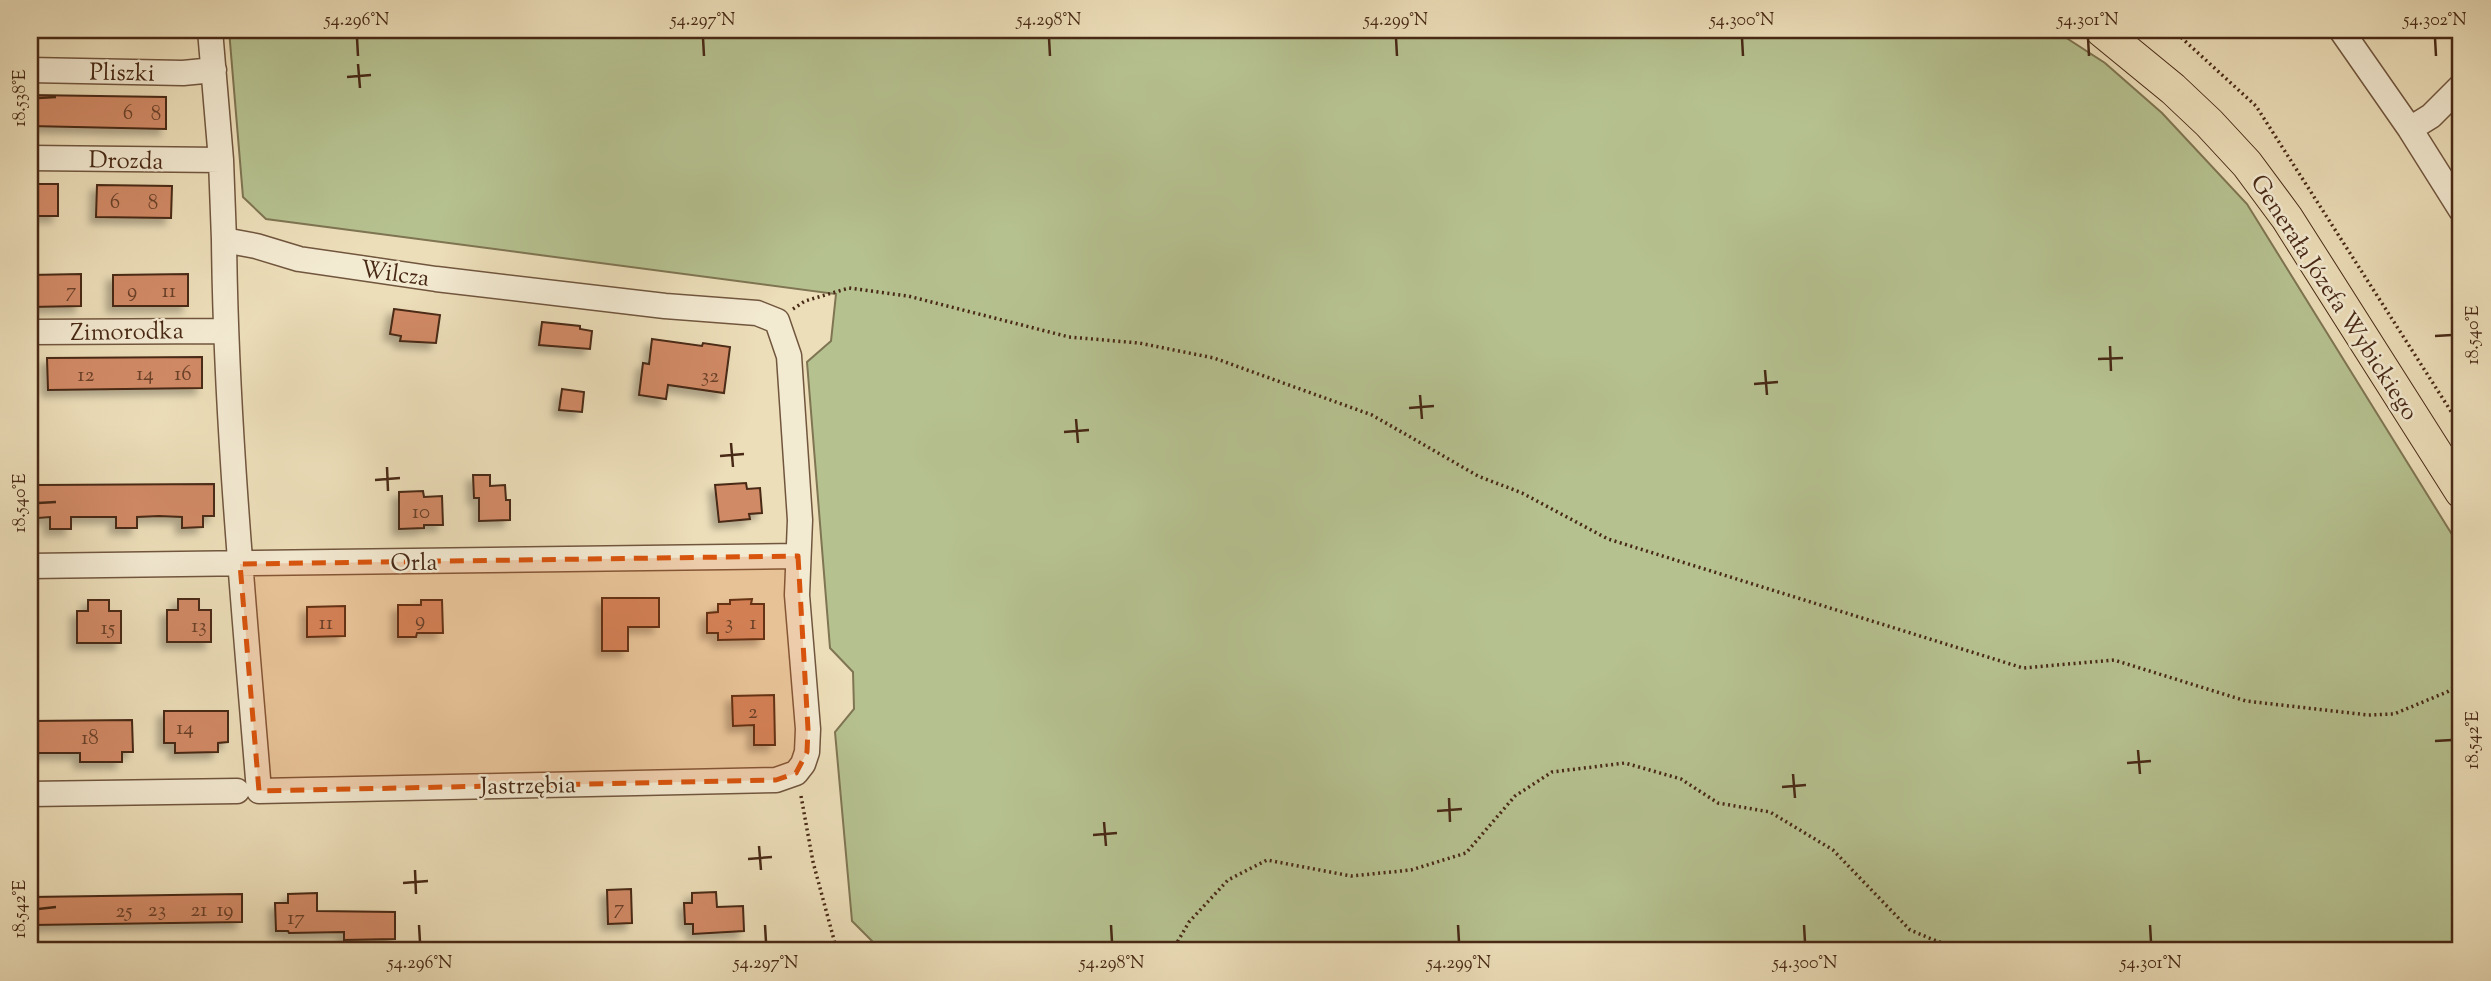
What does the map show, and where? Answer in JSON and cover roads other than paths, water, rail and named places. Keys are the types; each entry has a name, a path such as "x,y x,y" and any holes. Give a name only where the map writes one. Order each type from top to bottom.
{"main road":[{"name":"Generała Józefa Wybickiego","path":"2101,30 2173,89 2247,163 2287,218 2461,492"}],"street":[{"path":"210,30 221,160 225,331 240,564 248,791"},
{"path":"2341,30 2410,129 2461,211"},
{"name":"Pliszki","path":"30,70 183,73 214,71"},
{"path":"2410,129 2431,116 2461,86"},
{"name":"Drozda","path":"30,158 221,160"},
{"name":"Wilcza","path":"224,240 299,259 638,303 757,313 777,321 789,356 800,520 798,556"},
{"name":"Zimorodka","path":"30,332 225,331"},
{"name":"Orla","path":"30,566 798,556"},
{"name":"Jastrzębia","path":"30,793 776,780 796,773 807,752 808,729 797,595 798,556"}]}
